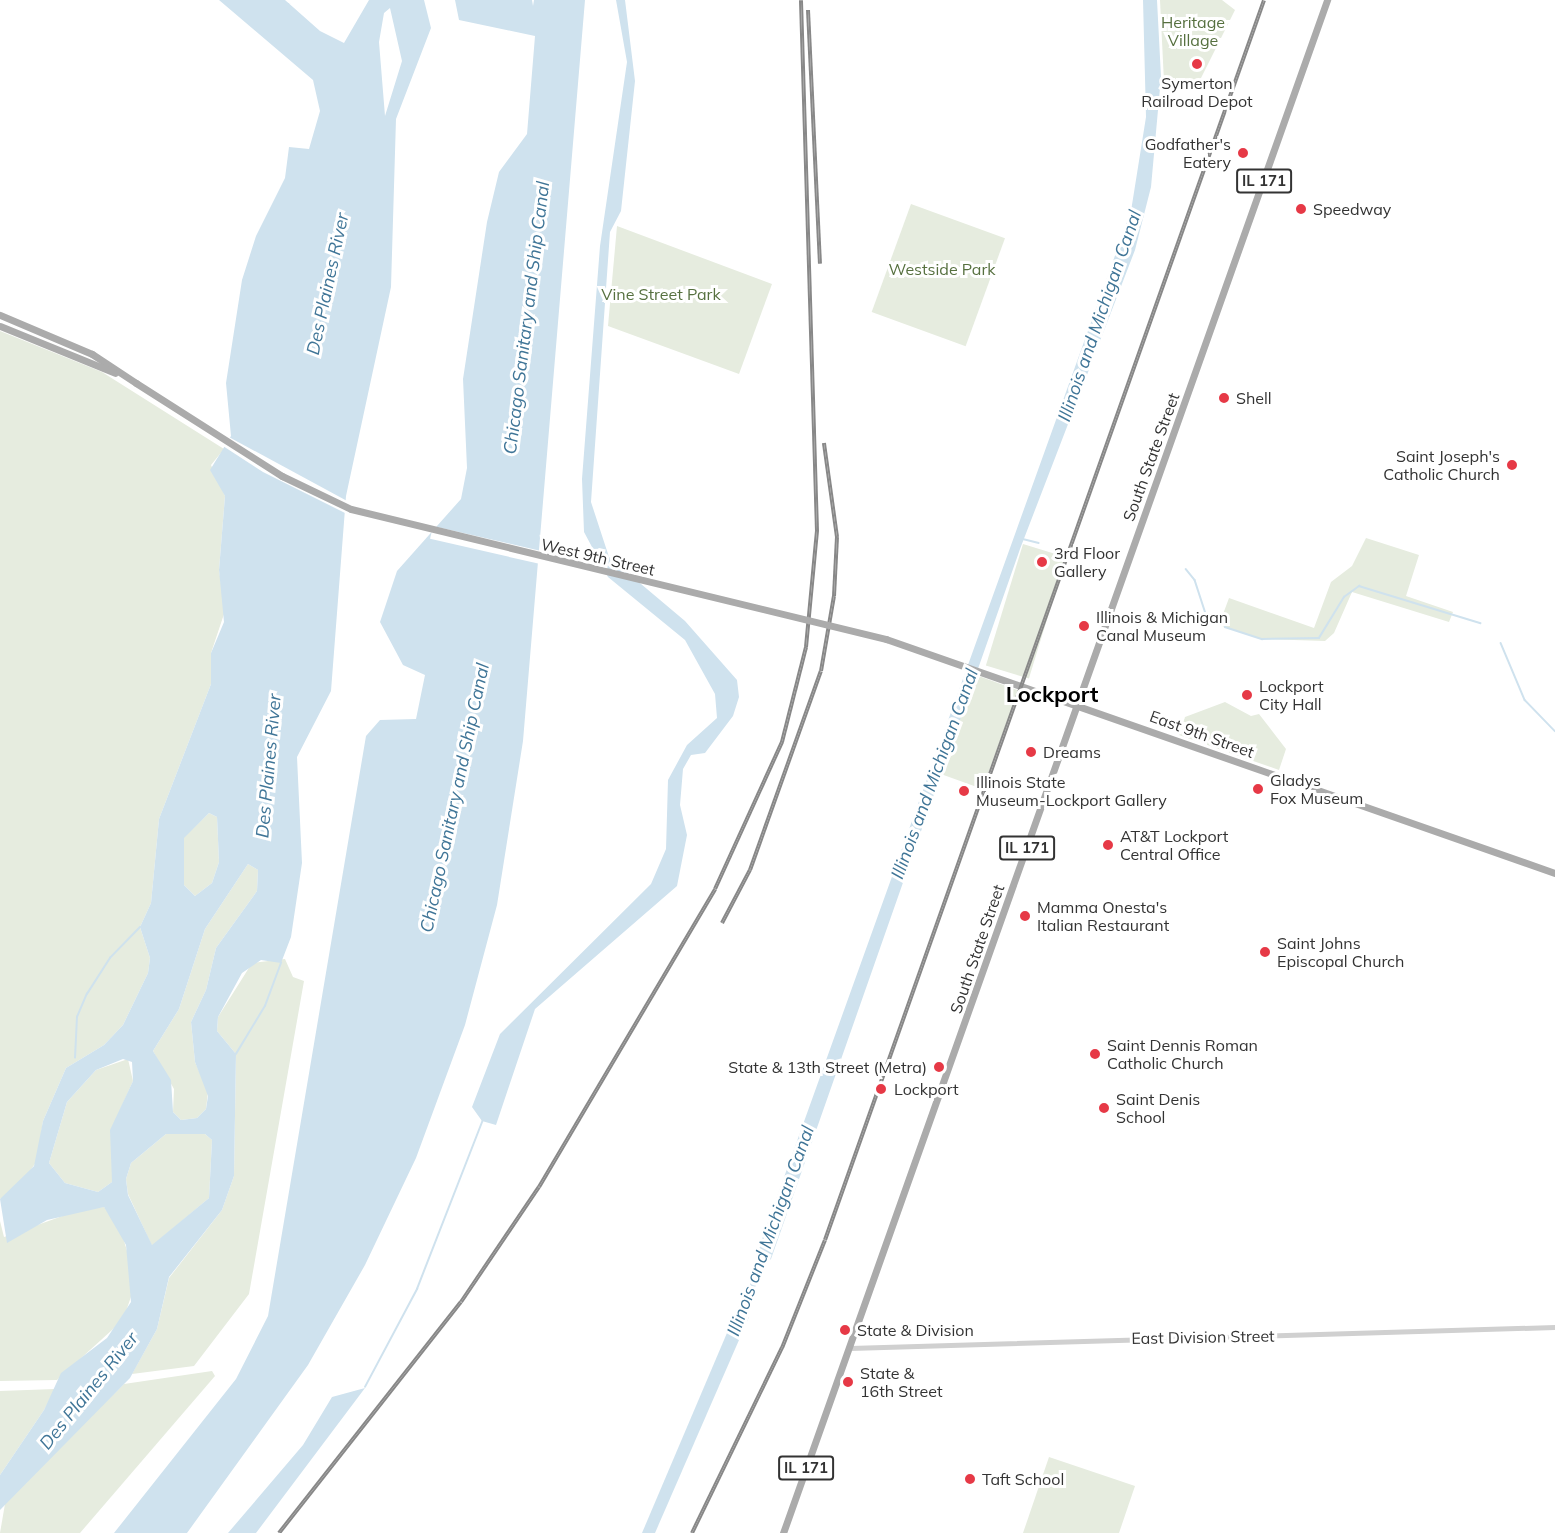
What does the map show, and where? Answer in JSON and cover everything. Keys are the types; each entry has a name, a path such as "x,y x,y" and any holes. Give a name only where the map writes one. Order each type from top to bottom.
{"main road":[{"name":"South State Street","path":"783,1533 1327,0"},
{"name":"West 9th Street","path":"4,317 92,354 282,476 351,510 886,639 1078,704"},
{"name":"West 9th Street","path":"3,327 136,383"},
{"name":"East 9th Street","path":"1078,704 1555,873"}],"street":[{"name":"East Division Street","path":"850,1348 1555,1327"}],"green space":[{"name":"Heritage Village","path":"1160,0 1222,0 1235,10 1199,82 1164,82"},
{"name":"Westside Park","path":"911,204 1005,238 966,346 872,312"},
{"name":"Vine Street Park","path":"617,226 772,284 739,374 608,326"},
{"path":"0,331 102,372 224,449 211,465 225,496 219,570 225,611 211,653 211,684 159,819 151,903 140,927 150,958 148,973 123,1025 104,1045 66,1068 43,1121 37,1161 17,1189 0,1199"},
{"path":"1366,538 1419,555 1406,596 1453,612 1449,622 1352,592 1334,633 1325,641 1262,639 1219,625 1229,598 1314,628 1331,582 1352,566"},
{"path":"1023,544 1066,557 1029,679 986,665"},
{"path":"976,675 1018,690 982,789 940,774"},
{"path":"1225,702 1251,716 1259,714 1286,749 1279,770 1179,735 1185,717"},
{"path":"209,813 217,817 219,862 212,883 195,896 184,885 184,837"},
{"path":"248,864 258,870 257,891 216,948 206,990 191,1022 195,1062 208,1092 206,1109 197,1118 181,1120 173,1112 174,1089 153,1051 179,1009 205,929"},
{"path":"285,959 293,977 304,981 249,1294 194,1366 132,1374 157,1329 169,1278 222,1210 234,1176 236,1054 217,1031 218,1017 252,963"},
{"path":"128,1059 133,1081 112,1128 112,1182 98,1192 65,1183 49,1163 67,1102 96,1070"},
{"path":"166,1134 205,1134 212,1140 209,1198 152,1246 128,1194 126,1179 131,1163"},
{"path":"104,1207 120,1227 132,1268 134,1288 123,1320 57,1380 0,1381 0,1221 4,1237 82,1209"},
{"path":"212,1371 215,1376 80,1533 0,1533 6,1498 124,1384"},
{"path":"55,1389 44,1410 0,1475 0,1391"},
{"path":"1049,1457 1135,1486 1119,1533 1023,1533"}],"water":[{"name":"Des Plaines River","path":"219,0 285,0 320,31 344,43 369,0 424,0 431,28 396,119 391,287 346,496 331,691 297,757 302,863 291,937 281,963 261,960 242,973 218,1017 217,1031 236,1054 234,1176 222,1210 169,1277 157,1329 130,1378 0,1510 0,1475 44,1410 61,1373 107,1338 131,1302 126,1245 104,1207 47,1220 7,1243 0,1199 34,1166 43,1121 66,1068 104,1045 123,1025 148,973 150,958 140,927 151,903 159,819 211,684 211,653 224,622 219,570 225,496 210,470 231,436 226,383 242,280 256,236 285,178 289,147 309,149 320,111 313,80","holes":["390,8 402,61 385,116 379,42 384,13","209,813 217,817 219,862 212,883 195,896 184,885 184,838","248,864 258,870 257,891 216,948 206,990 191,1022 195,1062 208,1096 206,1109 197,1118 181,1120 173,1112 171,1080 153,1051 179,1009 205,929","123,1059 132,1062 133,1081 110,1130 112,1182 98,1192 65,1183 49,1163 67,1102 96,1070","166,1134 205,1134 212,1140 209,1198 152,1245 128,1195 126,1179 131,1163"]},
{"name":"Chicago Sanitary and Ship Canal","path":"455,0 532,0 533,6 534,0 585,0 523,741 497,905 465,1025 416,1158 365,1265 308,1365 187,1533 114,1533 236,1379 268,1316 366,736 380,720 416,719 425,675 403,665 380,622 397,571 461,499 467,468 463,379 487,222 499,172 527,134 535,36 459,20"},
{"path":"616,0 625,0 635,81 621,211 610,232 591,502 609,557 685,621 737,680 739,697 733,716 705,753 691,755 683,769 680,805 687,835 677,886 535,1009 496,1125 482,1121 472,1107 500,1034 651,884 666,849 668,780 687,745 717,718 715,694 685,640 608,577 584,532 582,479 600,246 627,62"},
{"name":"Illinois and Michigan Canal","path":"1143,0 1157,0 1161,77 1151,187 1135,250 1020,549 771,1259 759,1268 756,1260 764,1233 1131,211 1146,117"},
{"name":"Illinois and Michigan Canal","path":"746,1304 749,1317 655,1533 642,1533 738,1307"},
{"path":"365,1388 256,1533 228,1533 303,1445 332,1397"}],"pier":[{"path":"227,436 349,502 347,514 263,472 223,446"},
{"path":"433,526 542,551 539,564 430,539"}],"waterway":[{"path":"1023,539 1039,543"},
{"path":"1186,569 1195,580 1206,614"},
{"path":"1225,627 1262,639 1319,638 1344,597 1359,586 1480,623"},
{"path":"1501,643 1525,700 1555,731"},
{"path":"75,1058 77,1017 87,994 110,958 140,927"},
{"path":"236,1054 265,1006 281,963"},
{"path":"365,1387 417,1289 483,1120"},
{"name":"Illinois and Michigan Canal","path":"744,1309 761,1262"}],"railway":[{"path":"279,1533 461,1302 539,1187 715,889 782,742 806,647 817,531 801,0"},
{"path":"692,1533 782,1348 825,1240 1264,0"},
{"path":"808,10 820,264"},
{"path":"722,923 750,870 821,671 834,596 837,537 824,443"}],"place":[{"name":"Symerton Railroad Depot","path":"1197,64"},
{"name":"Godfather's Eatery","path":"1243,153"},
{"name":"Speedway","path":"1301,209"},
{"name":"Shell","path":"1224,398"},
{"name":"Saint Joseph's Catholic Church","path":"1512,465"},
{"name":"3rd Floor Gallery","path":"1042,562"},
{"name":"Illinois & Michigan Canal Museum","path":"1084,626"},
{"name":"Lockport City Hall","path":"1247,695"},
{"name":"Dreams","path":"1031,752"},
{"name":"Gladys Fox Museum","path":"1258,789"},
{"name":"Illinois State Museum-Lockport Gallery","path":"964,791"},
{"name":"AT&T Lockport Central Office","path":"1108,845"},
{"name":"Mamma Onesta's Italian Restaurant","path":"1025,916"},
{"name":"Saint Johns Episcopal Church","path":"1265,952"},
{"name":"Saint Dennis Roman Catholic Church","path":"1095,1054"},
{"name":"State & 13th Street (Metra)","path":"939,1067"},
{"name":"Lockport","path":"881,1089"},
{"name":"Saint Denis School","path":"1104,1108"},
{"name":"State & Division","path":"845,1330"},
{"name":"State & 16th Street","path":"848,1382"},
{"name":"Taft School","path":"970,1479"}],"district":[{"name":"Lockport","path":"1052,695"}]}
